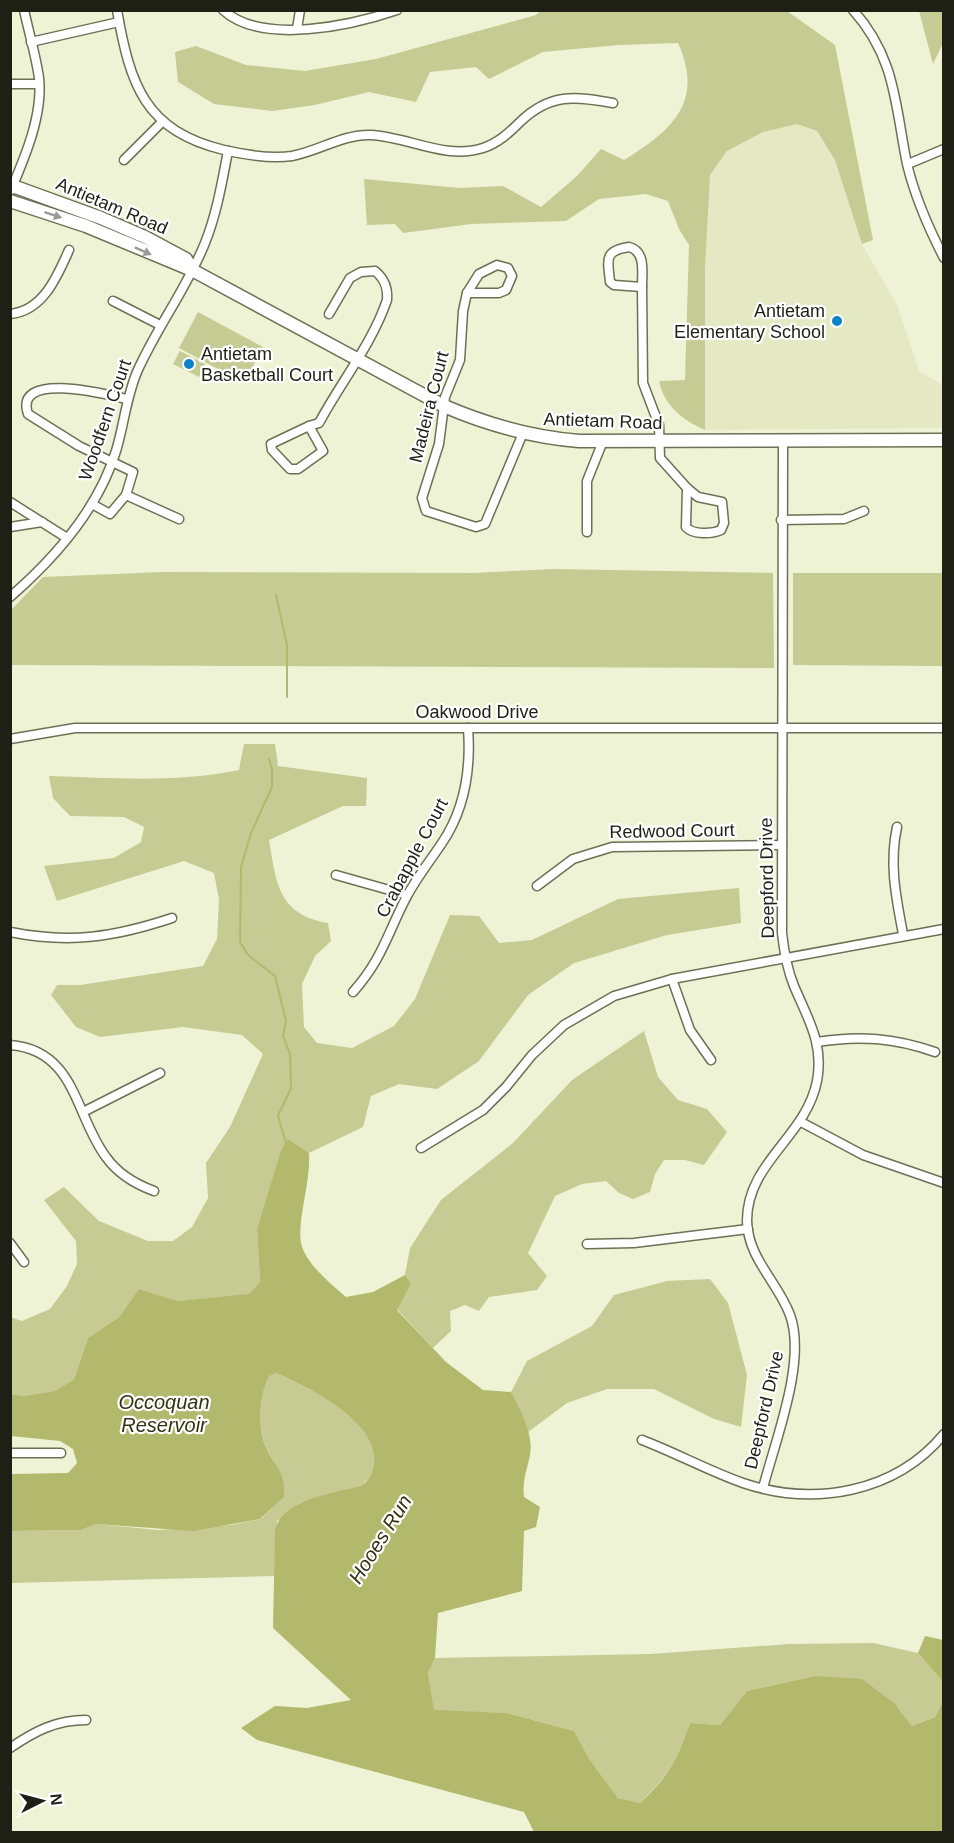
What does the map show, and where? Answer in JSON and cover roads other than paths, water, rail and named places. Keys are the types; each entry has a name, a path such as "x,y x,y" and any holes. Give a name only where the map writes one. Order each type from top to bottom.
{"street":[{"path":"11,188 38,109 39,84 24,10"},
{"path":"117,10 141,95 162,122 193,141 228,151 272,157 289,156 347,138 371,135 449,151 472,151 494,144 534,111 555,100 578,97 613,103"},
{"path":"224,10 249,24 297,29 344,26 397,10"},
{"path":"297,29 300,10"},
{"path":"853,10 878,44 892,80 908,165 922,214 944,258"},
{"path":"31,42 119,22"},
{"path":"10,84 39,84"},
{"path":"124,160 162,122"},
{"path":"908,165 944,149"},
{"name":"Woodfern Court","path":"10,597 67,538 92,504 112,462 127,399 160,325 192,270 213,219 228,151"},
{"name":"Antietam Road","path":"11,188 101,218 145,237 186,259 192,270"},
{"name":"Antietam Road","path":"10,201 86,226 192,270 444,406 474,419 523,433 556,439 603,441 944,440"},
{"path":"642,287 610,282 609,257 614,249 634,248 640,254 642,287 642,377 658,417 659,452 663,464 698,496 722,502 724,523 721,530 715,533 691,531 686,526 687,488"},
{"path":"10,314 21,312 37,304 69,250"},
{"name":"Madeira Court","path":"467,293 501,293 509,287 512,280 510,271 504,265 484,269 467,293 463,311 460,360 444,406 439,444 422,498 424,507 433,515 476,527 485,524 523,433"},
{"path":"309,426 322,448 321,454 298,469 290,469 272,450 271,444 309,426 319,423 340,385 358,359 387,300 383,279 375,271 350,278 328,314"},
{"path":"113,301 160,325"},
{"path":"92,504 110,514 126,495 133,472 79,446 28,414 26,403 28,398 36,393 70,388 127,399"},
{"path":"587,532 587,481 603,441"},
{"name":"Deepford Drive","path":"763,1488 795,1366 796,1341 789,1313 755,1256 748,1229 749,1202 755,1181 762,1168 801,1122 816,1083 817,1042 785,957 782,933 781,519 783,442"},
{"path":"126,495 179,519"},
{"path":"10,502 67,538"},
{"path":"781,519 844,519 864,511"},
{"path":"10,527 42,522"},
{"name":"Oakwood Drive","path":"10,739 75,728 944,728"},
{"name":"Crabapple Court","path":"353,992 386,945 407,895 442,843 456,816 466,779 468,728"},
{"path":"897,827 893,849 892,878 903,934"},
{"name":"Redwood Court","path":"537,886 573,860 612,847 782,845"},
{"path":"336,875 407,895"},
{"path":"10,932 50,939 90,939 130,931 172,918"},
{"path":"422,1148 483,1110 549,1038 580,1014 614,996 672,979 944,928"},
{"path":"672,979 690,1030 711,1060"},
{"path":"817,1042 874,1038 902,1042 934,1052"},
{"path":"10,1045 26,1046 53,1062 68,1082 107,1159 125,1176 154,1191"},
{"path":"84,1111 160,1073"},
{"path":"801,1122 863,1155 944,1183"},
{"path":"587,1244 634,1243 748,1229"},
{"path":"10,1243 24,1262"},
{"path":"642,1440 729,1477 763,1488 816,1494 869,1486 910,1466 944,1434"},
{"path":"10,1453 61,1453"},
{"path":"10,1748 49,1726 66,1721 86,1720"}],"water":[{"name":"Occoquan Reservoir","path":"288,1139 309,1153 300,1233 303,1251 313,1265 346,1297 373,1292 405,1275 411,1284 397,1310 446,1362 483,1390 511,1392 528,1431 531,1447 524,1480 524,1497 540,1507 536,1527 524,1531 522,1591 438,1613 435,1658 428,1673 434,1710 507,1713 574,1731 590,1760 618,1798 640,1803 671,1767 690,1723 720,1725 747,1691 815,1676 862,1679 895,1704 912,1726 935,1717 943,1701 943,1832 534,1832 524,1812 257,1740 241,1728 275,1706 307,1708 351,1700 273,1628 275,1530 285,1514 303,1502 365,1483 374,1462 372,1447 365,1433 353,1420 322,1396 276,1373 269,1376 266,1383 260,1419 268,1453 279,1469 283,1480 284,1497 260,1519 193,1531 96,1524 81,1530 11,1531 11,1474 68,1473 77,1463 73,1449 60,1441 11,1436 11,1394 23,1396 55,1391 74,1379 88,1338 119,1317 139,1289 178,1301 249,1294 260,1282 257,1229 281,1151"},
{"path":"925,1636 943,1640 943,1682 918,1653"}],"waterway":[{"path":"276,595 287,645 287,697"},
{"path":"269,759 272,769 272,787 251,833 241,867 240,942 248,955 275,976 286,1021 283,1036 290,1054 291,1088 278,1116 286,1143"}],"place":[{"name":"Antietam Elementary School","path":"837,321"},
{"name":"Antietam Basketball Court","path":"189,364"}],"water label":[{"name":"Hooes Run","path":"380,1539"}]}
